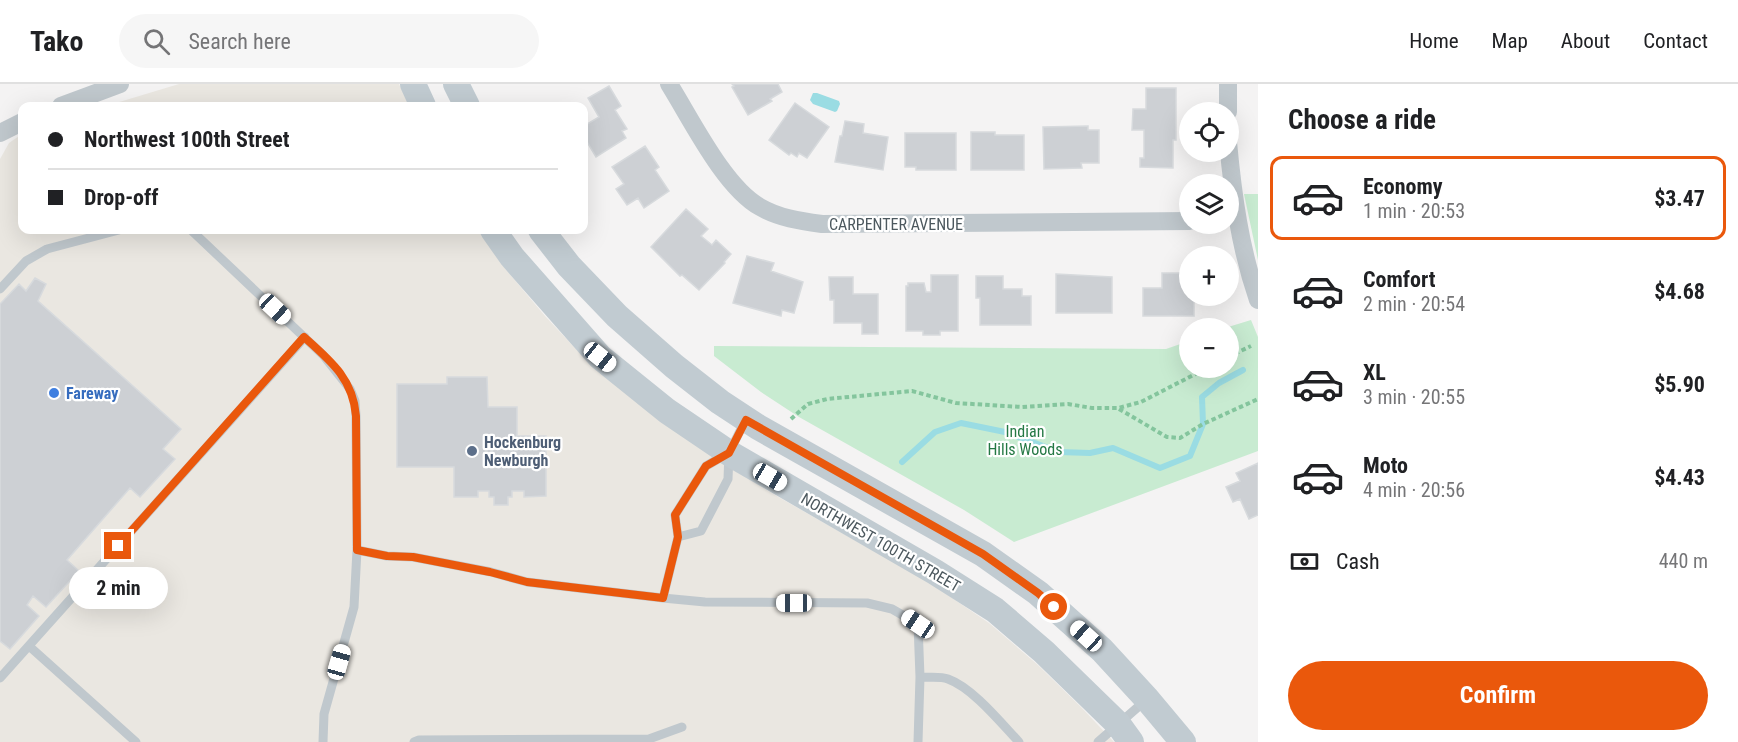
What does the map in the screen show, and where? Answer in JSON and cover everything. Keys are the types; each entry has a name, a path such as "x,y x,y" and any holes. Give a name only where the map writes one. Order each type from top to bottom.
{"main road":[{"path":"413,84 421,102"},
{"path":"456,84 465,102"},
{"name":"NORTHWEST 100TH STREET","path":"496,234 512,257 600,357 667,411 729,453 935,572 995,610 1044,652 1124,733"},
{"path":"543,234 569,266 617,316 674,366 720,402 746,420 992,560 1038,593 1102,650 1183,742"}],"street":[{"path":"72,102 120,84"},
{"name":"CARPENTER AVENUE","path":"669,84 730,182 758,206 793,221 822,224 1179,221"},
{"path":"1228,84 1228,102"},
{"path":"0,133 18,124"},
{"path":"1237,234 1258,300"}],"lane":[{"path":"0,289 26,261 48,249 104,234"},
{"path":"195,234 323,355 343,378 355,400 357,550 354,607 324,714 323,742"},
{"path":"0,678 304,337"},
{"path":"678,537 701,531 728,479 729,453 746,420"},
{"path":"663,598 678,537 675,515 706,466 729,453"},
{"path":"357,550 387,556 413,557 527,582 663,598 705,602 867,603 892,609 918,624 920,677 918,742"},
{"path":"29,646 136,742"},
{"path":"920,677 946,678 957,683 971,693 1019,742"},
{"path":"1098,742 1124,733 1147,699"},
{"path":"414,742 419,740 650,739 682,727"}],"path":[{"path":"1239,352 1251,346"},
{"path":"790,420 808,404 827,399 912,391 956,403 1022,406 1068,404 1092,408 1118,408 1141,402 1188,378"},
{"path":"1118,408 1167,437 1180,438 1203,424 1258,399"}],"shaded area":[{"path":"179,84 399,84 407,102 119,102"},
{"path":"18,137 18,234 482,234 503,266 590,364 660,421 768,491 930,583 989,623 1038,665 1114,742 0,742 0,159 9,143"}],"green space":[{"path":"1244,194 1258,194 1258,260"},
{"name":"Indian Hills Woods","path":"1251,320 1258,337 1258,451 1014,542 964,510 799,417 761,392 714,356 714,346 1166,349 1179,344 1179,378 1239,378 1239,324"}],"water":[{"path":"813,93 839,101 837,111 813,104 810,100"}],"building":[{"path":"732,84 778,84 782,92 770,99 772,101 748,115"},
{"path":"609,86 621,106 615,110 627,129 622,131 626,138 596,157 588,144 588,124 599,117 588,98"},
{"path":"1146,88 1176,88 1176,140 1173,140 1173,168 1140,167 1140,158 1144,158 1144,130 1132,130 1133,109 1146,109"},
{"path":"795,103 829,127 807,158 799,153 797,157 791,153 789,155 769,140"},
{"path":"845,121 864,124 863,133 888,137 883,170 835,162"},
{"path":"1088,126 1088,130 1099,130 1099,163 1081,163 1082,168 1044,169 1043,127"},
{"path":"971,132 1024,135 1024,170 971,170"},
{"path":"905,133 956,133 956,170 916,170 916,167 905,167"},
{"path":"645,146 659,167 655,170 669,191 644,208 638,198 627,205 616,189 624,184 612,167"},
{"path":"686,209 708,229 701,236 712,245 716,240 731,254 699,290 682,275 680,276 651,247"},
{"path":"747,256 774,263 771,271 803,282 794,313 782,310 781,316 733,303"},
{"path":"1162,273 1179,273 1179,306 1194,306 1194,316 1143,316 1143,288 1162,288"},
{"path":"1056,274 1112,277 1112,313 1056,313"},
{"path":"931,275 958,275 958,331 940,331 940,335 923,335 923,331 906,331 906,286 908,283 924,283 926,292 931,292"},
{"path":"976,276 1003,276 1003,289 1022,289 1022,296 1031,296 1031,325 980,325 980,298 976,298"},
{"path":"829,277 853,277 853,294 878,294 878,334 862,334 862,323 834,323 834,300 830,300"},
{"path":"35,278 46,284 38,301 181,429 163,449 175,459 140,497 130,488 67,560 79,571 46,607 33,596 27,605 39,616 10,649 0,641 0,304 19,284 26,291"},
{"name":"Hockenburg Newburgh","path":"447,377 487,377 488,407 517,407 517,436 546,436 546,496 524,497 524,491 512,491 512,497 508,497 508,505 494,505 494,497 489,497 489,491 478,491 478,497 454,497 454,467 397,467 397,384 447,384"},
{"path":"1258,463 1258,515 1249,519 1240,499 1233,502 1226,487 1240,481 1236,473"}],"waterway":[{"path":"902,462 935,432 961,423 1005,432 1059,452 1090,453 1113,448 1160,468 1190,456 1203,424 1202,397 1219,383 1243,370"}],"place":[{"name":"Fareway","path":"54,393"},
{"name":"Hockenburg Newburgh","path":"472,451"}],"route":[{"path":"118,546 304,337 343,378 355,400 357,550 387,556 413,557 490,572 527,582 663,598 678,537 675,515 706,466 729,453 746,420 983,554 1054,607"}]}
